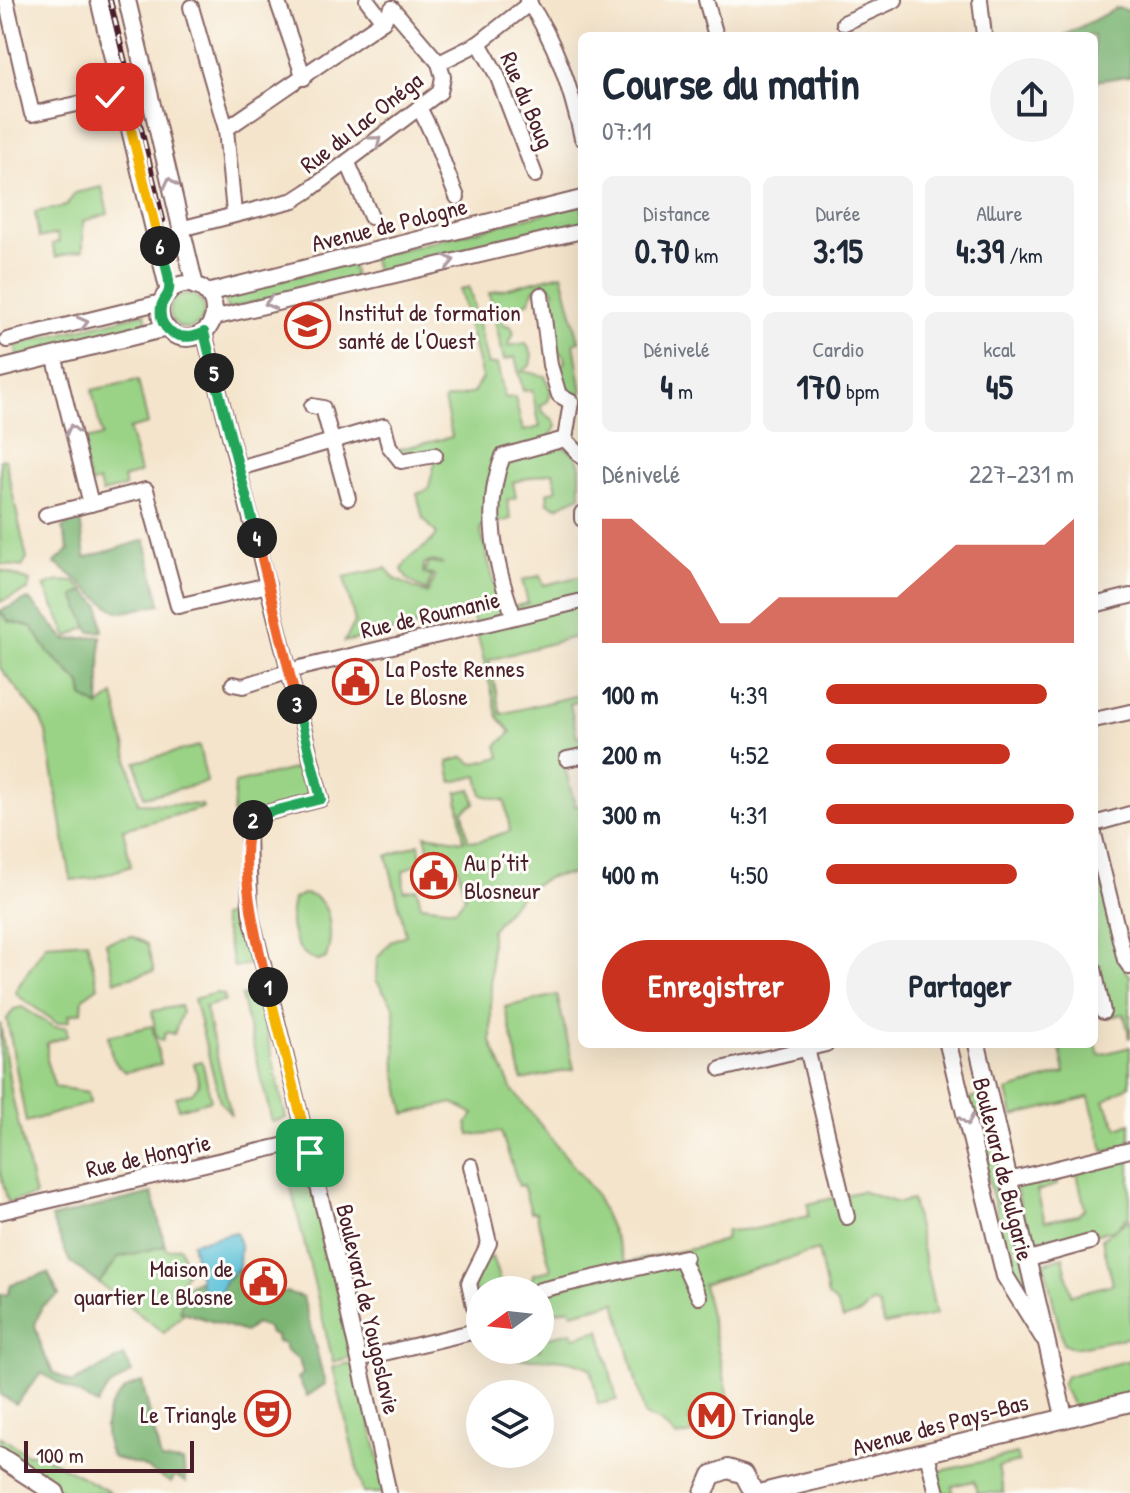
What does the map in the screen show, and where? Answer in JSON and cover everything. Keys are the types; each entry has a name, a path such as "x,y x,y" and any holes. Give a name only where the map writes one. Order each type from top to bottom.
{"main road":[{"name":"Avenue des Pays-Bas","path":"763,1493 1130,1402"},
{"path":"0,1457 55,1493"},
{"path":"704,1493 712,1475 728,1469 744,1474 754,1493"}],"street":[{"path":"99,0 166,297 161,316 167,328 186,338 209,325"},
{"path":"127,0 180,229 201,290 213,305 209,325 239,468 289,671"},
{"path":"277,0 304,78"},
{"path":"367,0 383,21"},
{"path":"706,0 715,32"},
{"path":"844,23 895,0"},
{"path":"980,0 984,32"},
{"path":"528,2 547,31 567,80 578,123"},
{"name":"Rue du Lac Onéga","path":"180,229 294,200 440,92 443,77 439,63 479,43 528,2"},
{"path":"226,129 383,21 394,4 439,63"},
{"path":"5,6 32,114 122,94"},
{"path":"191,7 226,129 234,213"},
{"name":"Rue du Boug","path":"479,43 497,75 535,175"},
{"path":"419,108 436,136 442,163 457,197"},
{"path":"348,163 371,217"},
{"name":"Avenue de Pologne","path":"201,290 368,254 578,200"},
{"name":"Avenue de Pologne","path":"209,325 373,278 578,232"},
{"path":"368,254 373,278"},
{"path":"7,340 166,297 181,285 201,290"},
{"path":"541,295 550,365 559,395 576,400 565,439"},
{"path":"0,369 167,328"},
{"path":"54,355 91,504"},
{"path":"312,406 323,408 348,498"},
{"path":"239,468 384,426 389,446 401,461 435,455"},
{"path":"514,617 495,547 492,498 503,456 565,439"},
{"path":"565,439 578,453"},
{"path":"46,515 146,490 178,606 268,585"},
{"path":"1098,604 1130,596"},
{"name":"Rue de Roumanie","path":"289,671 578,602"},
{"name":"Boulevard de Yougoslavie","path":"289,671 321,799 258,815 251,823 248,838 250,912 389,1493"},
{"path":"1098,719 1130,712"},
{"path":"1098,823 1130,814"},
{"path":"1098,847 1123,927 1130,967"},
{"path":"1098,988 1103,1012"},
{"path":"721,1069 802,1048"},
{"path":"806,1048 847,1217"},
{"name":"Boulevard de Bulgarie","path":"949,1048 1005,1276 1046,1342"},
{"name":"Boulevard de Bulgarie","path":"978,1048 1064,1416"},
{"name":"Rue de Hongrie","path":"0,1212 307,1140"},
{"path":"1009,1180 1130,1150"},
{"path":"471,1166 489,1243 472,1276"},
{"path":"1029,1259 1090,1242"},
{"path":"554,1287 683,1257 699,1297"},
{"path":"359,1359 466,1332"},
{"path":"927,1454 937,1493"}],"green space":[{"path":"1117,8 1130,11 1130,76 1098,80 1098,32 1071,32"},
{"path":"102,187 108,214 83,221 83,250 56,257 52,244 59,242 57,234 39,238 35,212 66,206 75,193"},
{"path":"578,205 578,225 377,273 372,257"},
{"path":"351,262 355,278 227,309 224,295"},
{"path":"562,274 578,337 578,341 574,343 578,394 563,388 558,370 565,361 563,354 555,351 554,345 559,338 551,302 554,291 549,285 541,284 534,289 528,303 516,306 511,314 502,318 504,325 511,326 514,333 508,346 526,343 532,354 530,366 522,371 545,376 551,392 548,401 540,406 554,420 556,427 547,441 573,451 578,461 578,497 557,507 548,503 547,493 557,489 553,472 513,482 516,498 507,500 511,519 480,528 501,610 528,603 522,580 540,576 544,585 578,577 578,636 489,660 501,714 578,695 578,701 570,704 578,737 578,752 562,756 575,806 578,806 578,875 553,876 541,881 520,897 491,930 491,1042 511,1088 595,1193 626,1263 725,1240 726,1231 755,1229 809,1216 808,1204 861,1191 898,1203 912,1200 936,1315 884,1325 879,1306 873,1302 861,1313 843,1319 836,1303 828,1296 818,1250 703,1284 731,1406 689,1417 692,1434 677,1437 660,1422 645,1416 616,1302 572,1313 570,1308 554,1312 554,1276 533,1276 551,1270 536,1212 531,1212 523,1185 519,1186 501,1132 470,1135 467,1124 474,1114 453,1103 405,1114 396,1072 394,1007 376,980 377,958 391,941 406,935 387,856 419,844 421,862 403,871 404,891 417,889 421,905 456,909 465,897 458,867 429,851 425,835 464,841 457,792 471,789 475,803 463,811 468,840 479,841 510,831 505,801 482,795 478,776 452,782 448,762 464,757 473,764 500,757 497,746 511,732 498,717 472,613 344,642 355,622 344,577 386,568 395,579 427,594 436,576 424,573 428,563 443,564 433,561 424,564 423,573 432,577 426,591 407,579 402,570 409,559 437,534 423,518 417,494 428,490 436,459 404,459 399,449 452,437 444,400 473,393 482,378 460,290 469,287 488,365 497,364 505,398 515,397 523,431 540,427 532,390 523,391 515,357 504,360 489,293"},
{"path":"187,294 199,299 204,311 199,323 187,328 175,323 170,311 175,299"},
{"path":"145,313 147,325 19,361 15,345"},
{"path":"138,380 148,424 129,429 140,473 123,478 125,487 102,493 99,482 90,484 79,442 102,436 92,390"},
{"path":"5,459 27,559 22,567 0,564 0,460"},
{"path":"80,517 85,558 145,540 160,604 122,612 116,610 54,563 69,550 62,528"},
{"path":"0,570 30,581 28,590 0,602"},
{"path":"59,581 75,582 85,591 74,597 89,626 68,637 44,586"},
{"path":"85,591 100,606 103,631 90,632 74,596"},
{"path":"29,599 66,640 101,636 99,707 83,697 81,684 48,652 32,627 8,621 0,611"},
{"path":"0,611 8,621 32,627 48,652 81,684 83,698 99,706 114,695 138,803 202,805 203,808 123,829 131,866 95,878 71,880 46,732 39,716 0,668"},
{"path":"199,746 207,782 144,797 136,762"},
{"path":"306,766 315,792 311,800 248,816 245,825 238,825 233,816 235,783"},
{"path":"1098,867 1126,972 1130,975 1130,1039 1124,1014 1109,1017 1108,1012 1098,1011"},
{"path":"303,894 321,902 329,919 330,939 326,958 319,961 297,945 291,927 293,899"},
{"path":"244,912 256,963 234,967 221,917"},
{"path":"131,936 147,944 154,971 115,981 106,942"},
{"path":"87,941 98,987 83,998 82,1012 69,1015 70,1021 57,1023 17,995 16,990 46,944"},
{"path":"257,992 286,1118 272,1122 241,996"},
{"path":"216,993 224,995 225,1001 205,1007 231,1115 220,1101 194,999"},
{"path":"557,995 574,1069 522,1080 505,1007"},
{"path":"180,1006 182,1012 174,1034 166,1032 162,1041 156,1037 152,1011"},
{"path":"22,1007 54,1027 66,1027 68,1036 47,1043 47,1063 55,1087 88,1092 90,1103 26,1122 7,1019 14,1009"},
{"path":"0,1023 12,1096 35,1196 8,1202 0,1172"},
{"path":"152,1026 161,1064 126,1072 121,1069 112,1057 108,1036"},
{"path":"1130,1047 1130,1085 1104,1101 1118,1128 1130,1123 1130,1145 1104,1152 1089,1097 1013,1116 1007,1091 1065,1073 1060,1048 1097,1048 1099,1055"},
{"path":"202,1061 211,1100 178,1109 176,1097 192,1093 199,1084 194,1063"},
{"path":"983,1097 1039,1317 1015,1286 969,1102 971,1098"},
{"path":"292,1152 305,1160 354,1356 333,1362 283,1154"},
{"path":"1130,1152 1130,1215 1115,1229 1032,1253 1015,1184 1054,1173 1057,1185 1037,1191 1045,1221 1078,1215 1085,1209 1076,1169"},
{"path":"152,1193 165,1246 119,1257 99,1283 70,1262 51,1218"},
{"path":"1130,1219 1130,1337 1074,1348 1063,1343 1044,1263 1063,1257 1071,1295 1113,1284 1102,1239"},
{"path":"165,1246 167,1250 180,1247 187,1271 182,1281 186,1294 180,1311 183,1314 164,1333 99,1283 119,1257"},
{"path":"492,1257 498,1276 475,1276 480,1262"},
{"path":"239,1267 238,1277 261,1284 264,1297 287,1292 303,1297 325,1384 307,1396 298,1378 303,1374 299,1360 286,1351 284,1344 277,1342 276,1336 270,1334 268,1328 255,1324 245,1332 180,1311 184,1287 200,1280 201,1286 218,1299 225,1281"},
{"path":"48,1273 59,1295 42,1306 35,1325 42,1350 53,1372 72,1383 124,1356 132,1372 106,1390 97,1405 41,1373 16,1404 0,1395 0,1295 8,1294 11,1284"},
{"path":"600,1330 617,1400 598,1404 591,1369 554,1359 554,1336 572,1332 574,1337"},
{"path":"1130,1360 1130,1396 1074,1408 1062,1385 1066,1376"},
{"path":"356,1362 387,1493 363,1493 333,1367"},
{"path":"142,1382 161,1460 183,1462 186,1482 175,1476 171,1483 140,1465 113,1458 105,1435 108,1412 121,1393"},
{"path":"0,1436 27,1454 38,1453 111,1493 67,1493 0,1453"},
{"path":"1017,1454 1019,1462 998,1467 1004,1493 977,1493 974,1481 952,1486 953,1493 941,1493 936,1472"}],"water":[{"path":"236,1232 240,1245 239,1267 225,1281 218,1299 212,1299 201,1286 192,1243"}],"railway":[{"path":"110,0 163,220"}],"place":[{"name":"Institut de formation santé de l'Ouest","path":"307,326"},
{"name":"La Poste Rennes Le Blosne","path":"355,682"},
{"name":"Au p’tit Blosneur","path":"433,876"},
{"name":"Maison de quartier Le Blosne","path":"264,1282"},
{"name":"Le Triangle","path":"268,1414"},
{"name":"Triangle","path":"711,1416"}],"route":[{"path":"110,97 122,94 166,272 169,292 162,302 163,322 172,334 179,337 193,338 204,332 321,798 258,815 248,832 250,912 310,1153"}]}
